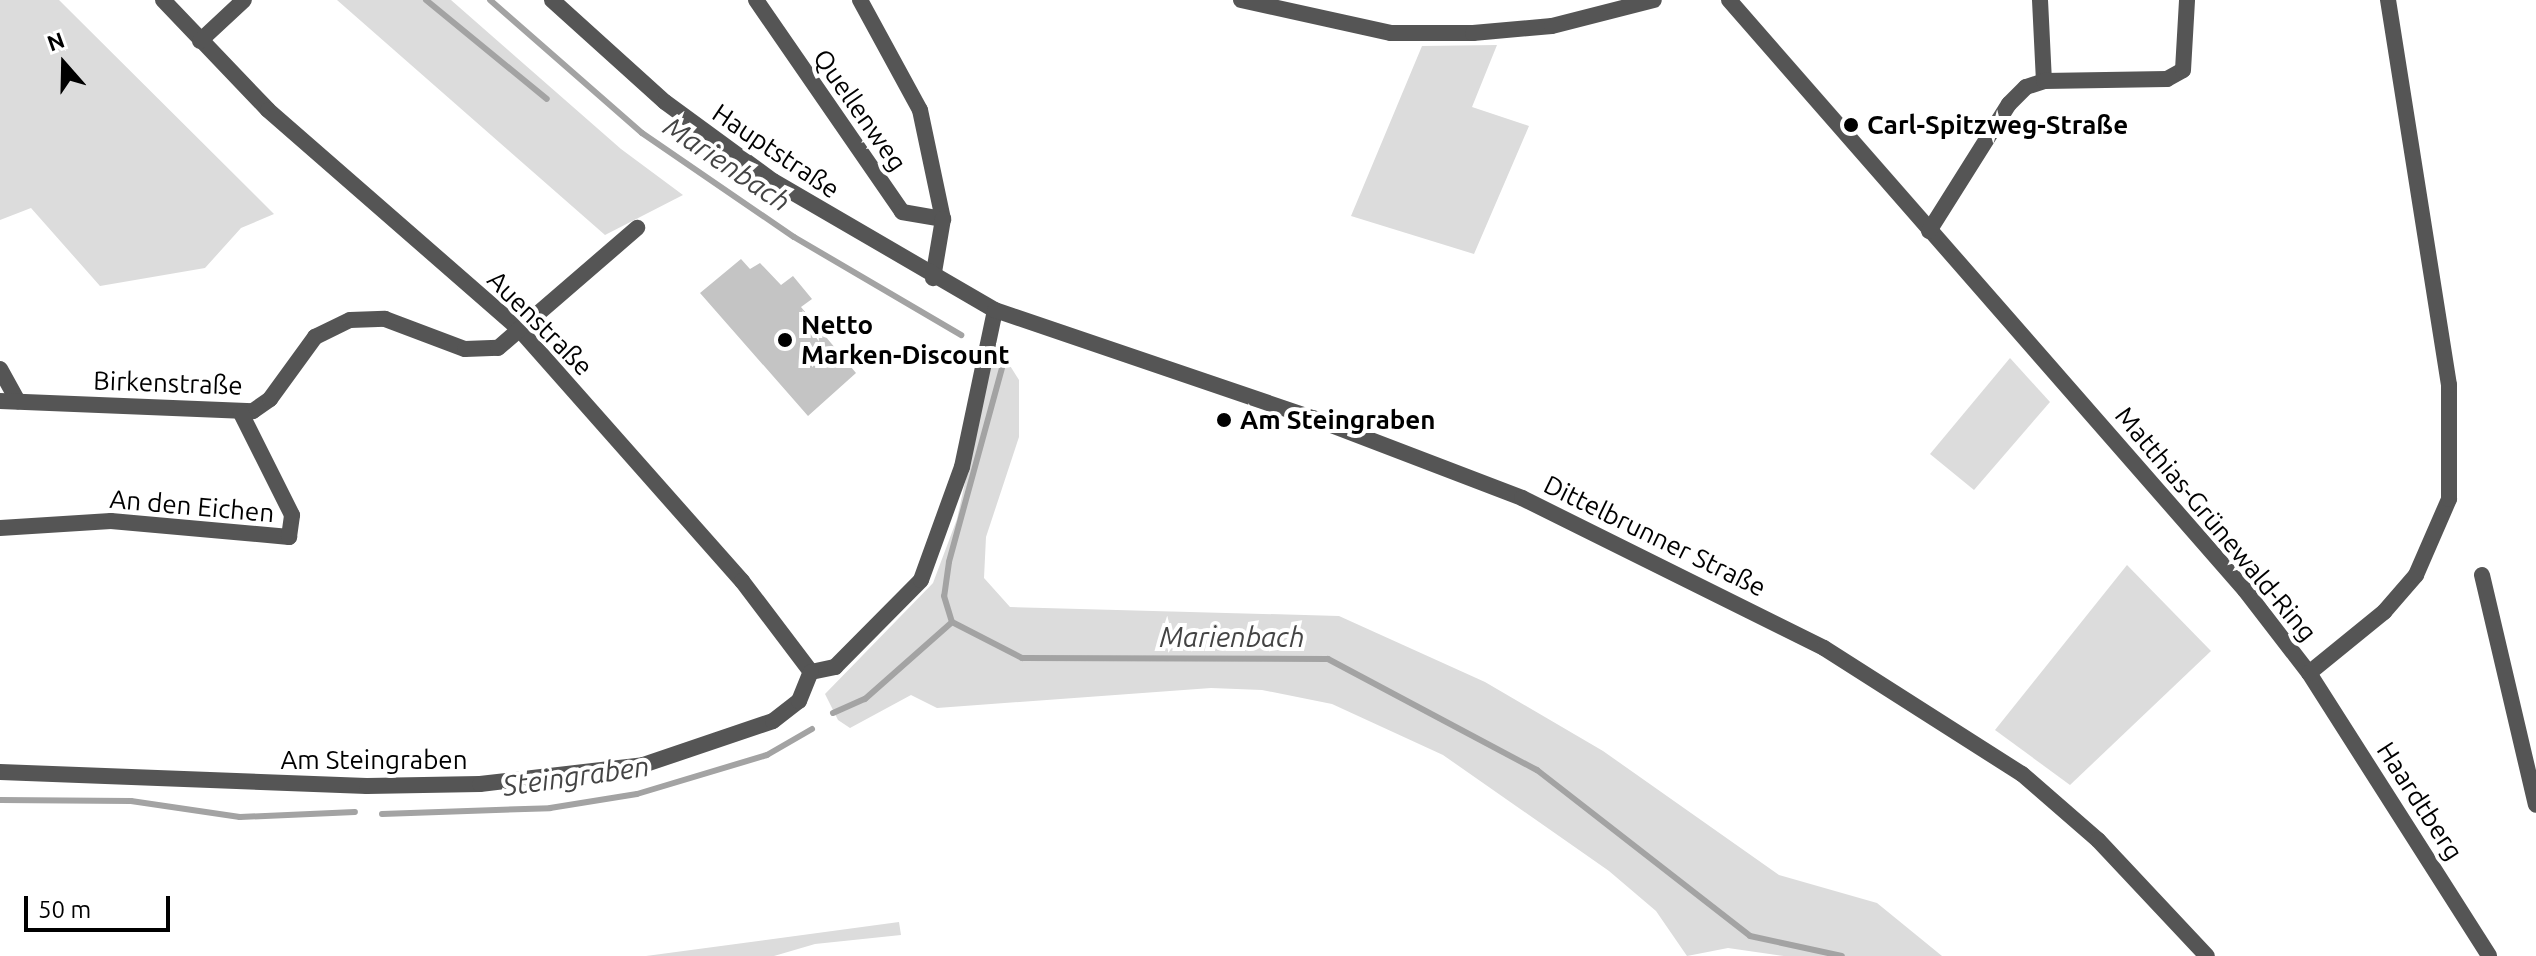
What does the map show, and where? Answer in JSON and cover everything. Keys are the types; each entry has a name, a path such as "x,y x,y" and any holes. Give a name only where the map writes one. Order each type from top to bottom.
{"street":[{"name":"Auenstraße","path":"163,0 200,41 330,168 519,329 742,581 811,672"},
{"path":"200,41 244,0"},
{"name":"Hauptstraße","path":"552,0 611,57 717,142 933,278 995,310"},
{"name":"Quellenweg","path":"756,0 902,212 943,219"},
{"path":"860,0 920,110 943,219 933,278"},
{"path":"1241,0 1391,33 1473,33 1552,26 1654,0"},
{"name":"Matthias-Grünewald-Ring","path":"1729,0 2186,521 2309,673 2384,612 2416,575 2449,499 2449,385 2388,0"},
{"path":"2040,0 2044,81"},
{"path":"1929,231 2009,104 2044,81 2167,79 2183,70 2188,57 2187,0"},
{"name":"Birkenstraße","path":"0,401 241,413 270,399 315,337 350,320 402,322 476,351 498,348 637,228"},
{"path":"811,672 835,667 921,580 962,467 995,310"},
{"name":"Dittelbrunner Straße","path":"995,310 1313,418 1522,498 1824,648 2022,774 2126,867 2207,956"},
{"path":"0,369 18,401"},
{"name":"An den Eichen","path":"0,528 111,521 276,539 293,531 292,515 241,413"},
{"path":"2482,575 2536,805"},
{"name":"Am Steingraben","path":"0,772 367,786 480,784 628,767 713,745 773,721 799,701 811,672"},
{"name":"Haardtberg","path":"2309,673 2489,956"}],"shaded area":[{"path":"0,0 59,0 274,214 241,228 205,268 100,286 31,208 0,220"},
{"path":"337,0 451,0 621,149 683,195 605,235"},
{"path":"1497,45 1472,107 1529,126 1474,254 1351,216 1422,46"},
{"path":"1004,356 1019,380 1019,437 986,537 984,578 1010,607 1339,616 1485,682 1603,751 1779,875 1877,903 1942,956 1784,956 1728,948 1687,956 1656,911 1609,871 1443,755 1332,704 1262,690 1211,688 937,708 911,695 850,728 838,720 825,694 933,583 957,519 991,363"},
{"path":"2010,358 2050,402 1974,490 1930,454"},
{"path":"2127,565 2211,651 2070,785 1995,730"},
{"path":"899,922 901,935 815,944 774,956 646,956"}],"building":[{"name":"Netto Marken-Discount","path":"741,259 750,269 760,263 781,285 793,276 812,299 801,307 856,373 808,416 700,293"}],"waterway":[{"path":"426,0 547,99"},
{"name":"Marienbach","path":"490,0 642,133 794,237 961,335"},
{"name":"Marienbach","path":"1002,368 949,562 944,596 952,622 1022,658 1328,659 1537,770 1750,936 1842,956"},
{"name":"Steingraben","path":"833,713 865,699 952,622"},
{"name":"Steingraben","path":"382,814 550,808 637,794 767,755 812,729"},
{"name":"Steingraben","path":"0,800 131,801 240,817 355,812"}],"place":[{"name":"Carl-Spitzweg-Straße","path":"1851,125"},
{"name":"Netto Marken-Discount","path":"785,340"},
{"name":"Am Steingraben","path":"1224,420"}]}
